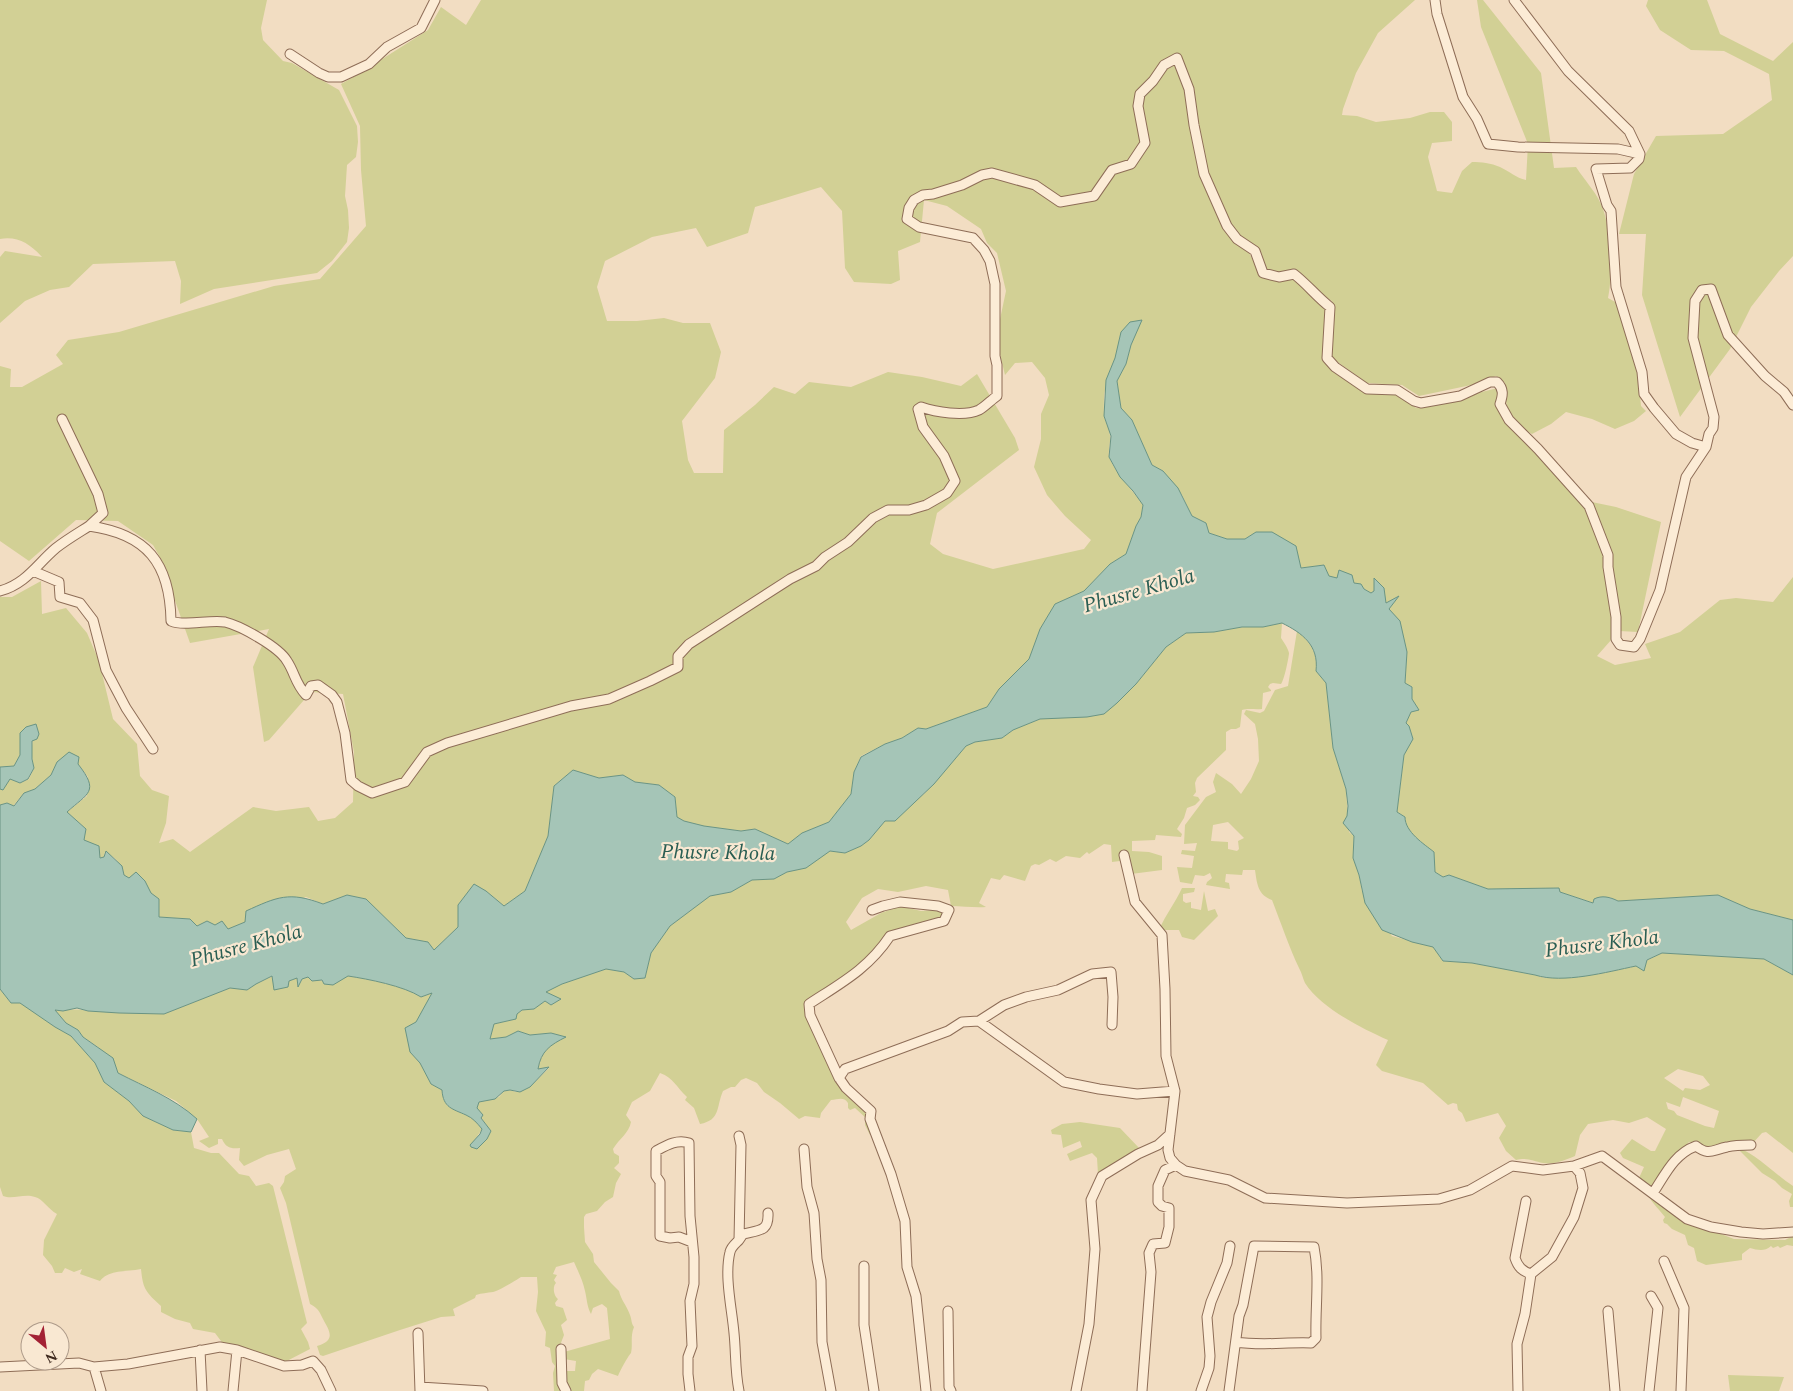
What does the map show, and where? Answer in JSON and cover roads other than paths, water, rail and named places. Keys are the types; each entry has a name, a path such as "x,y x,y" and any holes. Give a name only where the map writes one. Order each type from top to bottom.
{"street":[{"path":"290,54 319,74 328,77 341,77 369,64 388,47 420,28 436,0"},
{"path":"1435,0 1463,97 1488,144 1618,150 1640,154"},
{"path":"1514,0 1568,71 1629,131 1640,154 1639,159 1630,168 1596,169 1607,205 1611,211 1616,287 1640,364 1644,382 1644,394 1676,434 1706,448"},
{"path":"89,526 111,529 139,542 150,552 163,573 171,608 171,621 178,624 186,622 207,624 224,622 242,628 262,640 287,660 296,682 306,694 311,686 318,685 332,695 337,702 345,733 351,780 358,786 372,792 405,782 427,752 447,743 571,706 609,699 678,667 678,656 689,644 790,579 816,566 825,557 848,542 874,518 888,510 910,510 947,493 955,482 944,456 923,427 918,409 921,407 957,414 978,411 997,396 997,365 995,356 996,284 990,261 974,238 919,227 907,219 909,208 914,200 923,195 933,194 962,185 982,175 992,173 1035,185 1060,202 1094,196 1112,170 1131,164 1145,143 1138,106 1140,94 1153,81 1164,65 1177,58 1189,89 1204,174 1227,226 1237,239 1255,251 1263,273 1279,277 1294,274 1304,281 1314,294 1330,308 1326,351 1327,358 1335,367 1367,389 1397,390 1414,401 1421,403 1460,396 1490,382 1497,382 1502,386 1503,393 1500,404 1509,420 1538,449 1588,506 1608,555 1608,567 1616,617 1616,639 1620,645 1634,647 1652,611 1660,590 1686,477 1706,448 1709,434 1713,428 1714,417 1693,338 1695,301 1702,290 1711,289 1728,335 1765,376 1784,392 1793,405"},
{"path":"0,591 12,588 33,571 55,549 89,526 103,513 98,494 62,419"},
{"path":"33,571 59,582 60,597 80,603 93,620 106,670 126,708 153,749"},
{"path":"1124,855 1136,902 1162,936 1166,1056 1175,1091 1168,1150 1170,1158 1185,1171 1229,1180 1266,1198 1347,1203 1439,1199 1470,1190 1512,1166 1543,1170 1574,1166 1602,1156 1686,1219 1711,1227 1763,1234 1793,1232"},
{"path":"872,910 900,902 938,906 949,910 944,921 890,936 861,970 809,1004 810,1014 839,1078 846,1088 871,1111 870,1119 891,1174 905,1221 907,1268 916,1296 926,1391"},
{"path":"839,1078 845,1069 948,1031 962,1022 979,1021 1004,1005 1026,997 1058,990 1092,974 1111,972 1112,1025"},
{"path":"979,1021 1064,1082 1137,1094 1175,1091"},
{"path":"1076,1391 1089,1324 1095,1250 1091,1200 1102,1176 1138,1154 1158,1145 1170,1134"},
{"path":"738,1136 741,1145 739,1240"},
{"path":"690,1391 688,1357 692,1346 690,1301 694,1284 694,1257 690,1216 689,1143 681,1140 656,1151 656,1176 660,1182 660,1236 678,1237 692,1242"},
{"path":"1653,1193 1676,1158 1685,1150 1696,1146 1703,1151 1712,1152 1725,1148 1752,1145"},
{"path":"804,1149 807,1187 814,1213 817,1259 821,1280 822,1342 831,1391"},
{"path":"1142,1391 1151,1272 1149,1253 1153,1244 1165,1243 1169,1227 1169,1208 1162,1206 1158,1202 1158,1186 1165,1170 1176,1165"},
{"path":"1518,1391 1517,1344 1531,1274 1552,1257 1574,1218 1583,1188 1580,1173 1574,1166"},
{"path":"1526,1201 1516,1258 1517,1266 1531,1274"},
{"path":"739,1391 728,1263 730,1250 743,1234 765,1228 768,1223 768,1213"},
{"path":"1201,1391 1209,1368 1210,1356 1207,1318 1211,1302 1227,1263 1230,1246"},
{"path":"1229,1391 1239,1316 1254,1246 1314,1247 1318,1268 1315,1300 1316,1338 1311,1343 1290,1342 1260,1345 1236,1342"},
{"path":"1664,1261 1684,1308 1681,1391"},
{"path":"864,1266 864,1325 874,1391"},
{"path":"1649,1391 1658,1308 1651,1296"},
{"path":"948,1311 951,1391"},
{"path":"1608,1311 1615,1391"},
{"path":"418,1333 420,1389 483,1391"},
{"path":"0,1367 79,1363 94,1367 128,1364 220,1347 237,1350 284,1366 302,1365 313,1361 322,1370 331,1391"},
{"path":"561,1349 562,1383 566,1391"},
{"path":"200,1350 202,1391"},
{"path":"233,1391 237,1350"},
{"path":"94,1367 101,1391"}],"water":[{"name":"Phusre Khola","path":"1142,320 1131,345 1126,364 1117,381 1121,408 1132,420 1152,465 1163,471 1178,488 1192,516 1206,523 1209,533 1227,539 1245,539 1256,532 1272,532 1296,546 1301,568 1324,565 1329,576 1337,578 1339,570 1352,575 1354,583 1361,584 1364,589 1371,593 1374,591 1374,578 1384,588 1386,603 1399,596 1389,609 1400,621 1407,652 1405,683 1412,687 1412,699 1419,710 1411,712 1406,723 1409,726 1413,739 1404,755 1397,812 1405,817 1408,828 1412,833 1434,852 1435,872 1443,877 1449,875 1488,889 1559,888 1560,892 1593,903 1594,899 1603,897 1618,901 1718,895 1750,909 1793,920 1793,975 1764,959 1662,953 1647,960 1644,971 1636,966 1572,978 1546,977 1472,963 1443,961 1433,947 1412,942 1382,930 1365,903 1353,858 1354,836 1343,823 1347,816 1348,806 1346,789 1333,748 1326,683 1316,671 1315,654 1308,641 1282,623 1263,627 1242,627 1214,632 1186,633 1166,647 1136,684 1104,714 1087,717 1040,719 1013,730 1002,738 975,742 966,746 934,784 895,821 885,821 869,840 861,846 845,853 830,851 806,868 787,872 774,879 752,880 731,892 710,896 670,926 651,953 645,978 634,979 624,972 606,969 562,984 546,992 561,999 551,1005 545,1001 534,1009 522,1010 517,1014 516,1019 494,1024 490,1039 506,1037 518,1031 530,1035 551,1033 566,1037 555,1043 544,1053 538,1069 549,1067 530,1087 520,1092 504,1091 495,1099 479,1102 477,1108 483,1115 481,1118 491,1131 487,1139 477,1149 470,1145 482,1129 471,1118 449,1107 444,1101 442,1090 431,1084 420,1063 410,1052 405,1028 416,1022 432,993 421,997 396,986 348,976 333,985 324,984 322,980 312,981 308,977 302,979 298,987 297,978 289,981 288,987 274,990 272,976 247,990 230,988 164,1014 88,1011 77,1008 63,1011 55,1010 66,1023 78,1030 83,1037 113,1058 118,1073 169,1099 197,1119 191,1132 173,1130 143,1116 129,1101 104,1082 95,1063 71,1036 20,1003 11,1003 0,989 0,805 7,803 14,806 24,793 35,789 51,775 57,762 69,752 79,757 78,764 85,773 90,786 86,796 67,812 86,829 84,840 99,846 100,858 104,857 106,851 122,866 124,875 129,878 136,872 145,881 151,893 159,899 159,917 190,919 197,926 207,921 215,925 222,921 228,929 245,922 246,911 275,899 292,897 323,904 347,895 366,899 406,938 428,942 434,950 458,927 458,905 474,884 504,906 525,891 548,836 554,786 573,770 599,778 623,775 635,782 659,785 675,797 677,817 684,821 741,831 755,829 788,844 802,833 829,822 851,794 854,772 861,757 885,744 902,738 918,728 926,729 987,707 999,689 1029,659 1040,629 1055,604 1084,591 1110,564 1126,554 1141,517 1143,505 1120,477 1109,457 1111,436 1104,416 1106,380 1115,358 1121,332 1130,322"},
{"path":"36,724 39,734 37,739 32,741 34,768 28,779 20,783 10,779 3,790 0,789 0,767 14,766 20,755 20,733 26,727"}]}
